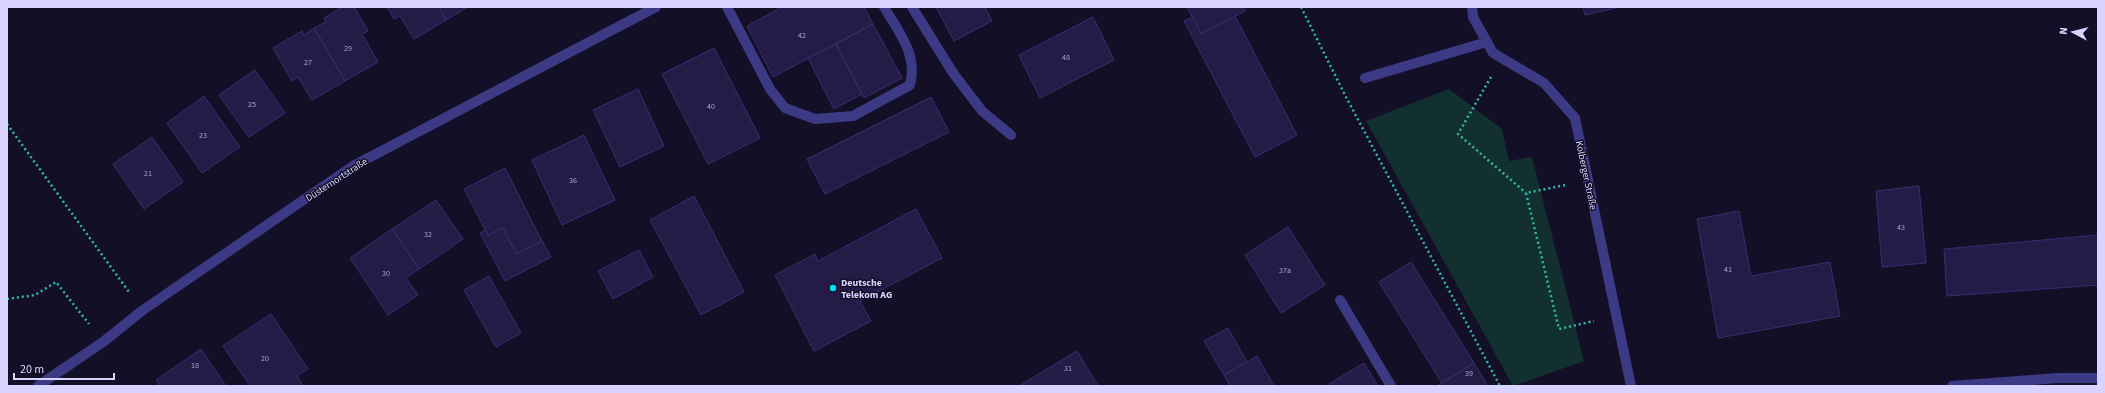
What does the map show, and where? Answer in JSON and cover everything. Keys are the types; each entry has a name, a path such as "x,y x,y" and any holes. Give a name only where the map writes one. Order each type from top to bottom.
{"street":[{"name":"Düsternortstraße","path":"38,386 103,342 143,310 353,166 656,7"},
{"path":"727,7 770,89 785,108 815,119 853,116 910,85 914,71 908,48 884,7"},
{"path":"912,7 953,73 982,111 1011,135"},
{"name":"Kolberger Straße","path":"1472,7 1473,17 1493,53 1544,83 1575,118 1631,386"},
{"path":"1365,78 1487,42"},
{"path":"1340,300 1391,386"},
{"path":"1952,386 2058,378 2098,378"}],"path":[{"path":"1301,7 1346,97 1500,386"},
{"path":"1502,58 1458,134 1526,193 1559,329 1616,315"},
{"path":"7,124 143,310"},
{"path":"1526,193 1588,180"},
{"path":"7,299 36,295 56,282 103,342"}],"green space":[{"path":"1449,89 1502,129 1509,161 1532,157 1584,361 1513,386 1366,121"}],"building":[{"path":"342,7 354,7 368,31 362,34 378,62 345,81 314,28 326,22 324,18"},
{"path":"387,7 439,7 446,20 414,39 400,16 394,19"},
{"path":"439,7 468,7 446,20"},
{"path":"782,7 864,7 873,24 773,77 747,26"},
{"path":"936,7 985,7 992,21 954,41"},
{"path":"1187,7 1244,7 1245,11 1201,34"},
{"path":"1583,7 1620,7 1585,15"},
{"path":"1235,16 1297,135 1255,157 1184,21 1193,17 1201,34"},
{"path":"1093,17 1114,60 1040,98 1019,55"},
{"path":"873,24 902,78 864,98 836,44"},
{"path":"314,28 345,81 312,100 298,77 292,81 273,48 302,31 304,35"},
{"path":"836,44 862,94 834,109 808,58"},
{"path":"714,48 760,138 708,164 662,74"},
{"path":"255,70 285,113 249,137 219,95"},
{"path":"638,89 664,146 620,167 593,110"},
{"path":"204,96 240,147 202,173 167,123"},
{"path":"931,97 949,132 825,194 807,159"},
{"path":"584,135 615,200 562,225 532,160"},
{"path":"152,137 183,182 144,209 113,164"},
{"path":"505,168 542,241 516,254 503,228 488,235 464,189"},
{"path":"1919,186 1926,263 1882,267 1876,191"},
{"path":"694,196 744,292 701,315 650,220"},
{"path":"436,200 463,239 419,269 392,229"},
{"name":"Deutsche Telekom AG","path":"916,209 942,258 860,301 871,321 814,351 775,275 815,254 818,261"},
{"path":"1739,211 1751,276 1830,262 1840,316 1718,338 1697,219"},
{"path":"1288,227 1325,285 1281,313 1245,255"},
{"path":"503,228 516,254 542,241 551,257 505,281 480,233 486,230 488,235"},
{"path":"392,229 419,269 406,278 418,295 388,315 350,258"},
{"path":"2098,235 2098,285 1947,296 1944,249"},
{"path":"639,250 653,277 613,299 598,271"},
{"path":"1411,262 1474,363 1442,383 1379,282"},
{"path":"489,276 521,333 496,347 464,290"},
{"path":"271,314 308,369 297,376 303,386 250,386 223,346"},
{"path":"1228,328 1247,362 1224,375 1204,341"},
{"path":"201,349 226,386 160,386 156,380"},
{"path":"1077,351 1098,386 1019,386"},
{"path":"1257,356 1274,386 1230,386 1224,375"},
{"path":"1364,363 1378,386 1330,386 1329,384"},
{"path":"1474,363 1488,386 1437,386 1442,383"}],"place":[{"name":"Deutsche Telekom AG","path":"833,288"}]}
